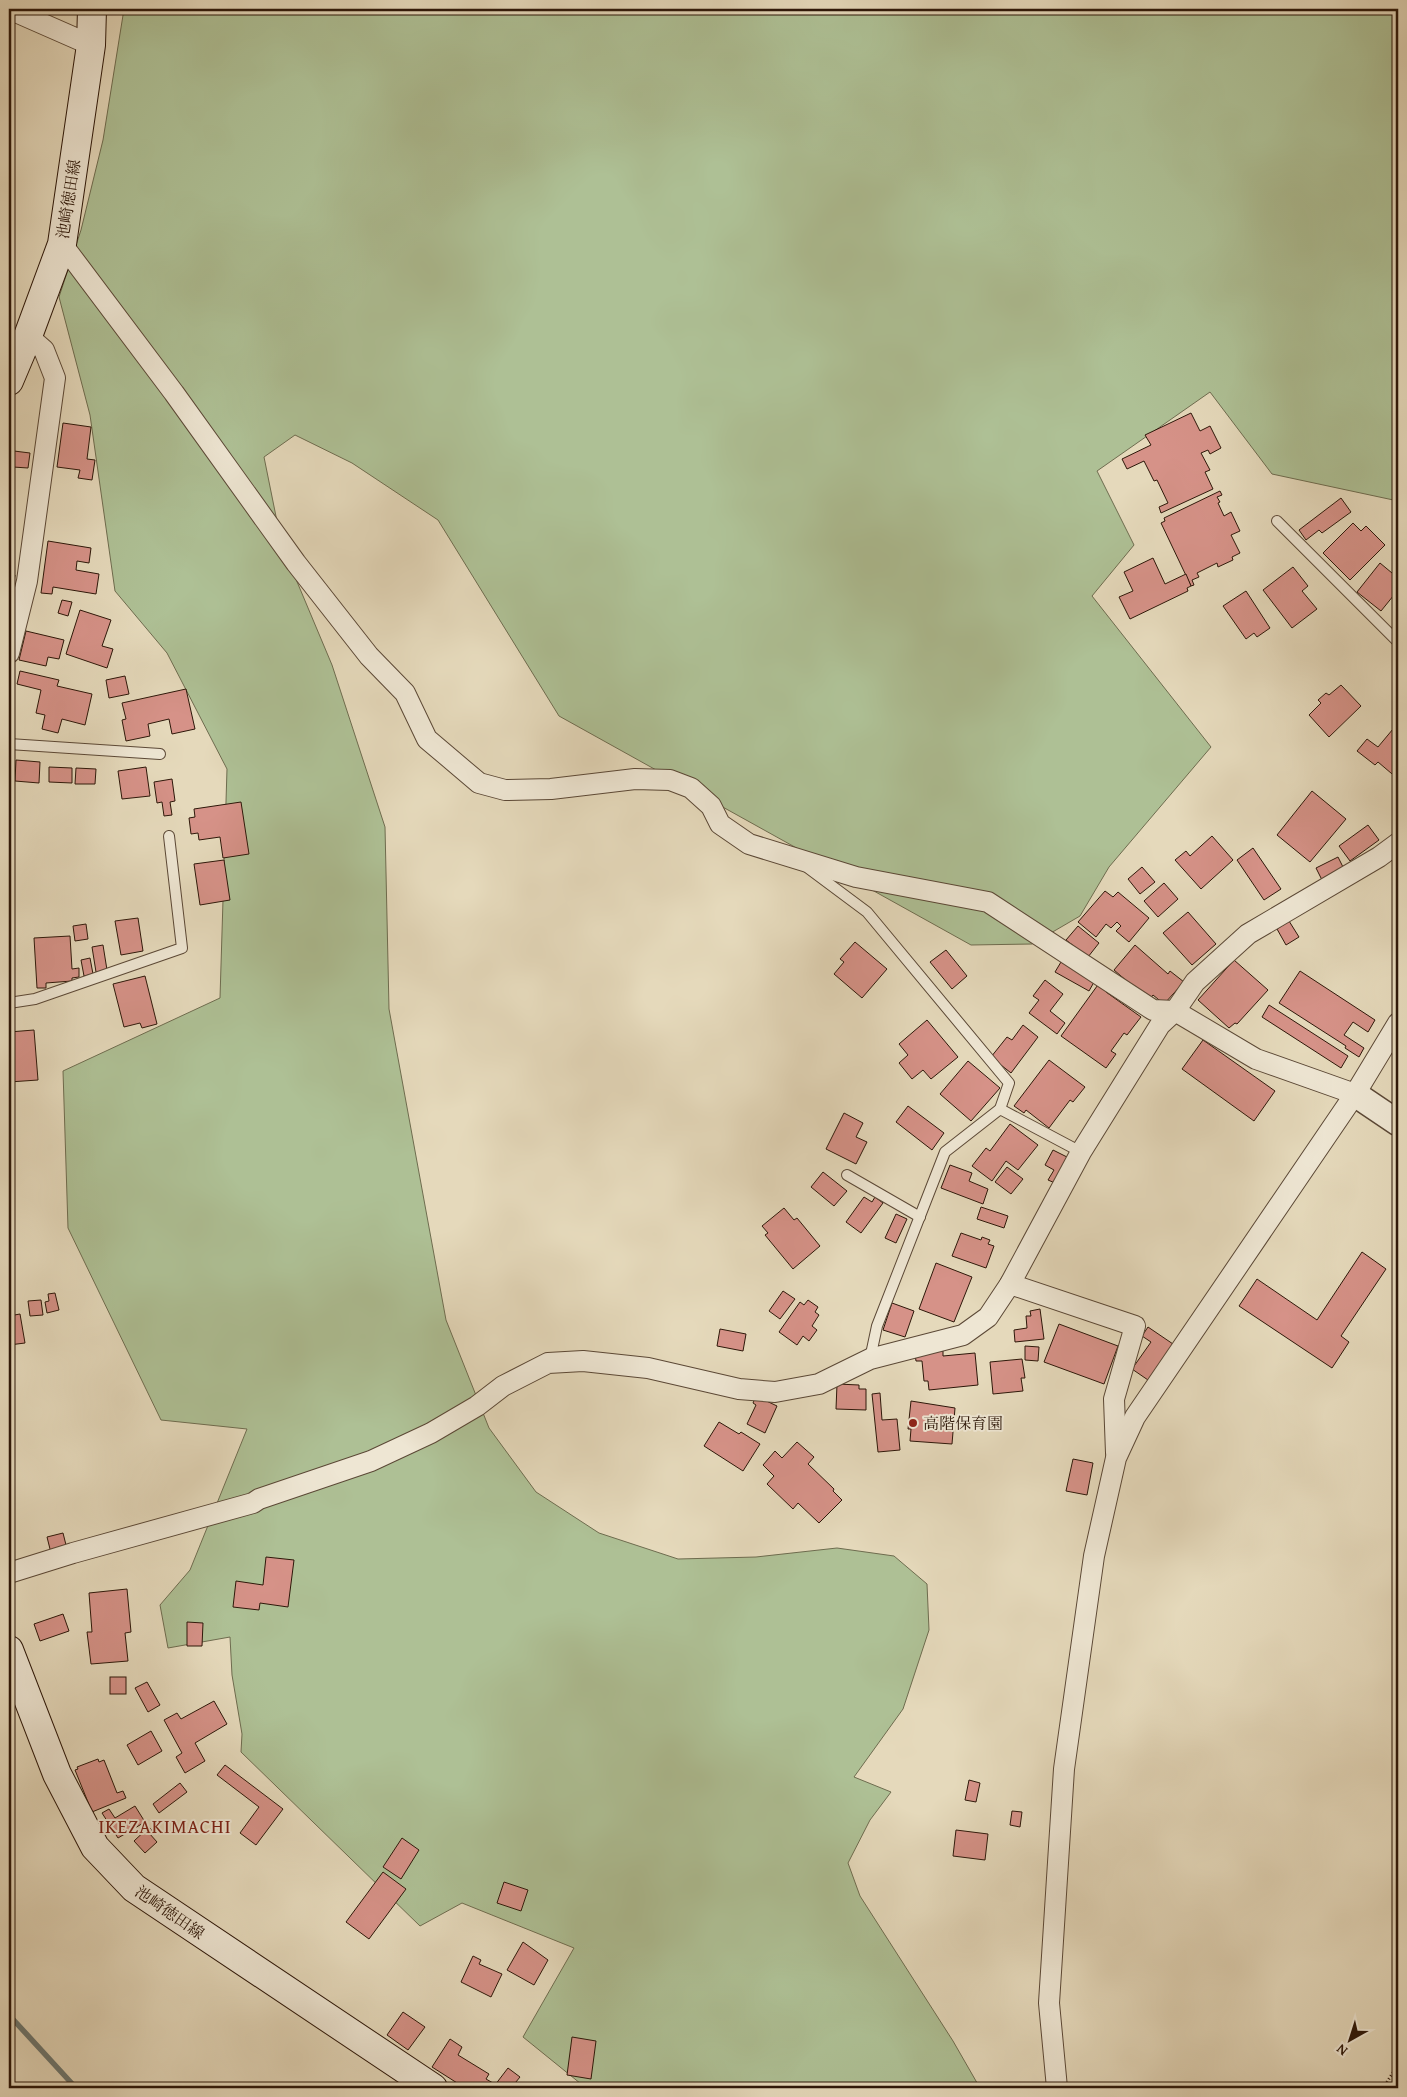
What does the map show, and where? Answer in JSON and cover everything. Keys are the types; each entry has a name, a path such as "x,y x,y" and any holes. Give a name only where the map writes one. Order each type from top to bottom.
{"main road":[{"name":"池崎徳田線","path":"9,381 62,244 91,45 92,9"},
{"name":"池崎徳田線","path":"9,1650 57,1774 95,1848 134,1888 432,2088"}],"street":[{"path":"9,9 91,45"},
{"path":"62,244 180,401 296,563 368,656 405,692 427,739 479,783 505,790 551,789 635,779 670,780 691,788 711,806 720,824 749,844 856,877 988,902 1153,1010 1175,1011 1256,1059 1355,1094 1398,1123"},
{"path":"9,653 28,581 55,378 44,350 28,336"},
{"path":"9,1573 73,1553 253,1503 259,1499 371,1461 431,1433 477,1406 503,1386 548,1363 583,1361 648,1368 739,1389 775,1392 819,1384 870,1359 964,1335 988,1317 1010,1284 1080,1152 1160,1024 1175,1011 1195,982 1248,934 1379,857 1398,843"},
{"path":"1057,2088 1049,2003 1064,1769 1094,1560 1116,1458 1140,1409 1355,1094 1398,1023"},
{"path":"1010,1284 1135,1326 1114,1399 1116,1458"}],"lane":[{"path":"1277,522 1398,642"},
{"path":"9,744 160,754"},
{"path":"9,1003 35,999 182,948 169,836"},
{"path":"798,860 867,912 1009,1084 1000,1110 945,1152 876,1326 870,1359"},
{"path":"1000,1110 1080,1152"},
{"path":"847,1175 920,1217"}],"path":[{"path":"1383,2088 1398,2065"}],"green space":[{"path":"124,9 1398,9 1398,501 1272,474 1210,392 1097,471 1134,545 1092,596 1211,747 1109,867 1080,916 1032,944 971,945 559,716 438,520 352,463 295,435 264,457 282,546 332,665 385,827 389,1009 446,1320 489,1428 536,1492 599,1533 678,1559 756,1557 837,1548 894,1556 927,1584 929,1630 903,1709 854,1777 891,1792 870,1820 848,1863 860,1896 953,2041 980,2088 586,2088 523,2037 574,1948 462,1903 420,1926 241,1752 242,1734 232,1675 230,1637 168,1648 160,1605 190,1570 247,1429 161,1420 68,1228 63,1071 220,998 227,769 167,653 115,591 90,415 59,297 81,230 103,140"}],"building":[{"path":"1191,413 1200,431 1210,426 1221,448 1210,454 1208,450 1201,453 1210,470 1205,472 1213,489 1161,513 1159,507 1168,503 1157,480 1154,481 1144,461 1127,469 1122,459 1151,445 1145,435"},
{"path":"63,423 91,427 87,459 95,460 92,480 78,478 80,470 57,467"},
{"path":"14,451 30,453 28,468 13,467"},
{"path":"1220,491 1222,495 1217,497 1224,516 1231,512 1240,531 1231,535 1240,553 1232,557 1233,560 1218,567 1217,563 1197,573 1199,577 1192,580 1194,585 1191,586 1161,523 1165,521 1164,518"},
{"path":"1341,498 1351,512 1322,533 1319,530 1306,540 1299,530"},
{"path":"1353,523 1361,531 1366,526 1385,545 1350,580 1323,553"},
{"path":"48,541 91,548 89,563 77,561 76,570 99,574 96,594 53,587 52,594 41,593"},
{"path":"1153,558 1165,584 1186,574 1191,586 1187,588 1188,591 1130,619 1119,597 1133,591 1124,572"},
{"path":"1380,563 1398,578 1398,590 1381,611 1357,592"},
{"path":"1293,567 1308,586 1302,591 1317,609 1292,628 1263,590"},
{"path":"9,574 15,575 9,611"},
{"path":"1246,591 1270,628 1257,637 1254,633 1246,639 1223,606"},
{"path":"62,600 72,602 68,616 58,613"},
{"path":"80,610 111,620 102,646 113,649 107,668 66,654"},
{"path":"26,631 64,640 59,659 48,657 46,666 19,660"},
{"path":"20,671 59,680 57,686 92,694 85,725 62,719 58,733 42,729 45,715 36,713 41,690 17,684"},
{"path":"125,676 129,694 109,698 106,680"},
{"path":"1341,685 1361,706 1329,737 1309,715 1321,703 1318,700 1326,693 1329,695"},
{"path":"186,689 195,729 172,734 169,719 148,724 150,736 126,741 122,720 126,719 122,703"},
{"path":"1398,706 1398,716 1393,712"},
{"path":"1398,723 1398,779 1378,762 1375,765 1357,751 1367,739 1378,747"},
{"path":"16,760 40,762 39,783 15,781"},
{"path":"49,767 72,768 72,783 49,782"},
{"path":"146,767 150,796 122,799 118,771"},
{"path":"76,768 96,769 95,784 75,784"},
{"path":"172,779 175,801 170,802 172,815 164,816 162,802 157,803 154,782"},
{"path":"1312,791 1346,819 1310,862 1277,835"},
{"path":"241,802 249,854 223,858 220,837 199,840 198,833 191,834 189,818 195,817 194,809"},
{"path":"1368,825 1379,840 1350,861 1339,846"},
{"path":"1212,836 1233,860 1201,889 1175,860 1186,851 1190,856"},
{"path":"1253,848 1281,889 1264,900 1237,860"},
{"path":"1338,857 1344,869 1322,880 1316,868"},
{"path":"224,860 230,900 200,905 194,864"},
{"path":"1142,867 1155,882 1140,894 1128,879"},
{"path":"1164,883 1178,899 1158,917 1144,901"},
{"path":"1105,891 1113,897 1118,892 1149,918 1129,942 1116,931 1121,926 1117,922 1111,928 1106,924 1096,937 1078,922"},
{"path":"1188,912 1216,944 1192,965 1163,933"},
{"path":"138,918 143,951 121,955 115,921"},
{"path":"1289,921 1299,937 1286,945 1277,929"},
{"path":"86,924 88,939 75,941 73,926"},
{"path":"1078,926 1099,943 1088,957 1066,940"},
{"path":"70,936 72,969 79,968 79,977 72,978 72,981 46,983 46,988 37,988 34,938"},
{"path":"855,942 887,969 862,998 834,974 844,962 840,959"},
{"path":"103,945 107,970 96,972 92,947"},
{"path":"1135,945 1168,974 1170,971 1184,982 1164,1004 1153,995 1149,1000 1114,970"},
{"path":"946,950 967,976 952,989 930,962"},
{"path":"90,958 93,974 84,976 81,960"},
{"path":"1234,960 1268,990 1237,1024 1235,1023 1229,1028 1198,1000"},
{"path":"1061,962 1078,972 1098,975 1089,991 1055,972"},
{"path":"1300,971 1375,1020 1368,1032 1353,1022 1344,1035 1364,1048 1359,1057 1345,1048 1346,1046 1279,1003"},
{"path":"145,976 157,1024 142,1028 140,1023 124,1027 113,984"},
{"path":"1045,980 1063,994 1050,1011 1065,1023 1057,1034 1029,1013 1039,1000 1033,996"},
{"path":"1100,982 1109,988 1106,992 1141,1017 1127,1035 1124,1033 1111,1051 1116,1054 1106,1068 1061,1036"},
{"path":"1269,1005 1348,1056 1341,1068 1262,1017"},
{"path":"927,1020 958,1057 931,1079 923,1070 912,1079 899,1063 908,1055 899,1044"},
{"path":"1023,1025 1038,1037 1011,1073 991,1057 1007,1037 1012,1040"},
{"path":"34,1030 38,1080 9,1082 9,1032"},
{"path":"1203,1040 1275,1091 1254,1121 1182,1069"},
{"path":"1049,1060 1085,1087 1073,1102 1070,1100 1049,1128 1026,1110 1024,1113 1014,1106"},
{"path":"968,1061 1000,1088 971,1121 940,1094"},
{"path":"908,1106 944,1133 932,1150 896,1122"},
{"path":"844,1113 863,1123 856,1137 867,1142 856,1164 826,1149"},
{"path":"1010,1124 1038,1145 1018,1170 1006,1161 992,1181 972,1166 986,1148 990,1151"},
{"path":"1053,1150 1069,1158 1055,1183 1048,1180 1054,1170 1045,1165"},
{"path":"950,1165 972,1173 969,1181 988,1189 983,1204 941,1188"},
{"path":"1007,1167 1023,1179 1011,1194 995,1182"},
{"path":"823,1172 847,1191 834,1206 811,1187"},
{"path":"864,1197 872,1202 875,1197 883,1203 861,1233 846,1222"},
{"path":"981,1207 1008,1216 1004,1228 977,1219"},
{"path":"784,1208 794,1220 797,1218 820,1246 793,1269 765,1235 768,1233 762,1226"},
{"path":"896,1214 907,1219 896,1243 885,1238"},
{"path":"961,1233 981,1240 982,1237 990,1240 988,1244 994,1246 986,1268 952,1256"},
{"path":"1362,1252 1386,1269 1341,1336 1349,1342 1332,1368 1239,1306 1257,1279 1317,1320"},
{"path":"936,1263 972,1277 954,1322 919,1309"},
{"path":"783,1291 795,1299 780,1319 769,1311"},
{"path":"55,1293 59,1310 47,1313 45,1302 49,1301 48,1294"},
{"path":"41,1300 43,1315 30,1316 28,1301"},
{"path":"808,1300 818,1307 815,1312 819,1315 812,1326 817,1330 809,1341 803,1336 797,1345 779,1332 800,1302 804,1305"},
{"path":"892,1303 914,1311 905,1337 883,1330"},
{"path":"1040,1309 1044,1339 1015,1342 1014,1330 1027,1328 1026,1316 1031,1316 1030,1311"},
{"path":"20,1314 25,1343 9,1345 9,1316"},
{"path":"1059,1324 1118,1346 1104,1384 1044,1362"},
{"path":"1148,1327 1173,1344 1148,1380 1132,1369 1151,1342 1142,1336"},
{"path":"720,1329 746,1334 743,1351 717,1346"},
{"path":"1025,1346 1039,1347 1038,1361 1025,1360"},
{"path":"943,1351 943,1356 975,1353 978,1385 929,1390 928,1381 924,1381 922,1361 916,1361 915,1354"},
{"path":"1022,1359 1025,1378 1021,1378 1023,1391 993,1394 990,1362"},
{"path":"837,1384 859,1385 859,1389 866,1389 866,1410 836,1409"},
{"path":"880,1393 882,1420 897,1419 900,1450 878,1452 872,1394"},
{"path":"756,1396 777,1406 765,1433 747,1424 756,1405 753,1403"},
{"path":"911,1401 955,1408 952,1444 910,1441 911,1429 908,1429"},
{"path":"719,1422 739,1434 741,1432 760,1444 743,1471 704,1446"},
{"path":"797,1442 814,1457 808,1464 834,1489 833,1491 842,1500 819,1523 798,1503 793,1509 767,1484 774,1476 763,1465 775,1451 782,1458"},
{"path":"1073,1459 1093,1463 1087,1495 1066,1491"},
{"path":"63,1533 67,1549 51,1553 47,1537"},
{"path":"266,1557 294,1560 288,1607 260,1603 259,1610 233,1607 236,1581 263,1585"},
{"path":"127,1589 131,1632 125,1633 128,1661 91,1664 87,1632 92,1632 89,1593"},
{"path":"63,1614 69,1631 40,1641 34,1624"},
{"path":"187,1622 203,1623 202,1646 187,1646"},
{"path":"110,1677 126,1677 126,1694 110,1694"},
{"path":"147,1682 160,1705 148,1712 135,1688"},
{"path":"214,1701 227,1724 195,1743 205,1761 185,1773 176,1757 182,1753 164,1720 177,1713 181,1719"},
{"path":"151,1731 162,1751 138,1765 127,1745"},
{"path":"98,1759 99,1762 104,1760 117,1793 123,1791 126,1798 92,1812 75,1770 78,1769 77,1767"},
{"path":"225,1765 283,1809 256,1845 240,1833 259,1807 217,1775"},
{"path":"969,1780 980,1783 976,1802 965,1800"},
{"path":"180,1783 187,1792 159,1813 153,1804"},
{"path":"135,1806 145,1822 118,1838 102,1813 109,1809 115,1818"},
{"path":"1012,1811 1022,1812 1020,1827 1010,1825"},
{"path":"149,1827 152,1830 149,1833 157,1842 145,1853 134,1841"},
{"path":"956,1830 988,1834 985,1860 953,1856"},
{"path":"402,1838 419,1850 401,1879 383,1867"},
{"path":"383,1872 406,1889 369,1939 346,1922"},
{"path":"504,1882 528,1890 521,1911 497,1903"},
{"path":"523,1942 548,1960 534,1985 507,1970"},
{"path":"473,1956 481,1960 479,1964 502,1974 491,1997 461,1982"},
{"path":"403,2012 425,2027 408,2050 387,2035"},
{"path":"572,2037 596,2041 591,2079 567,2075"},
{"path":"450,2039 462,2047 458,2055 489,2074 486,2079 493,2083 490,2088 465,2088 432,2067"},
{"path":"508,2068 520,2077 511,2088 500,2088 495,2085"}],"waterway":[{"path":"9,2015 76,2088"}],"place":[{"name":"高階保育園","path":"913,1423"}],"district":[{"name":"IKEZAKIMACHI","path":"165,1826"}]}
